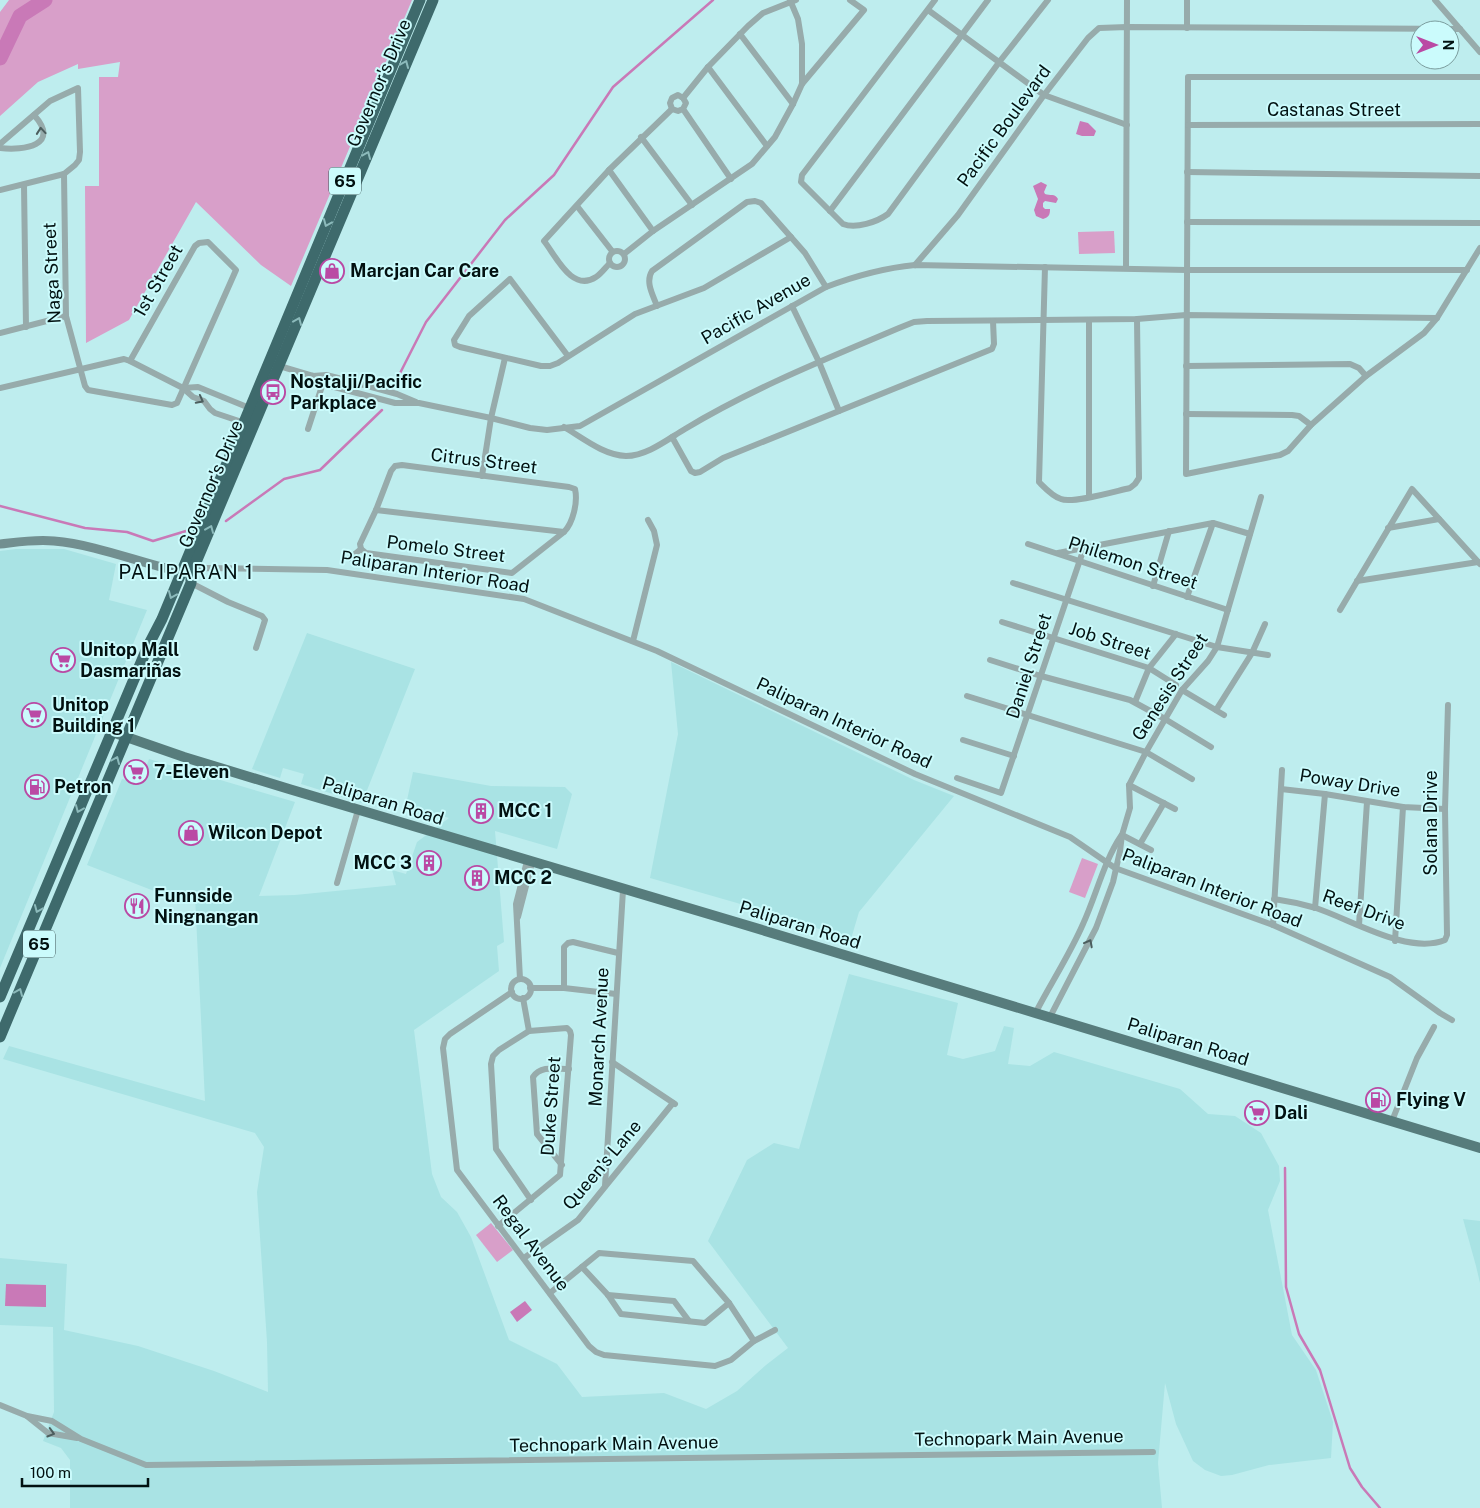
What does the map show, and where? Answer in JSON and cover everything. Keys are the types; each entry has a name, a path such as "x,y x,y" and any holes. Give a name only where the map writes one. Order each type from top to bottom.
{"highway":[{"name":"Governor's Drive","path":"0,1037 126,738 188,576 420,0"},
{"name":"Governor's Drive","path":"274,364 433,0"},
{"name":"Governor's Drive","path":"0,997 112,732 188,576"}],"main road":[{"path":"0,544 52,540 72,543 188,576"},
{"name":"Paliparan Road","path":"112,732 358,810 1036,1012 1480,1148"}],"street":[{"path":"624,254 654,230 752,164 775,137 794,104 802,84 864,10 850,0"},
{"path":"936,0 802,175 801,182 843,224 849,226 880,220 888,214 1048,0"},
{"path":"830,211 988,0"},
{"path":"1126,268 1127,0"},
{"path":"1187,0 1187,28"},
{"path":"1435,0 1453,20"},
{"path":"683,98 708,67 748,26 763,13 792,1 798,20 802,44 802,84"},
{"path":"928,10 1044,95 1128,125"},
{"name":"Pacific Boulevard","path":"915,265 958,214 1044,95 1088,38 1099,28 1410,28"},
{"path":"1460,28 1480,52"},
{"path":"740,34 794,104"},
{"path":"708,67 767,146"},
{"path":"1480,76 1188,77 1186,474 1280,456 1288,451 1311,425 1366,376 1424,333 1437,318 1480,248"},
{"path":"0,144 50,101 78,88 79,160 75,166 64,174 0,190"},
{"path":"672,109 670,103 672,98 678,95 686,103 684,109"},
{"path":"672,109 678,111 684,109"},
{"path":"610,264 596,277 587,281 578,281 570,276 544,241 641,137 672,109"},
{"path":"684,109 731,179"},
{"path":"0,148 13,150 36,145 42,141 43,129 41,123 34,115"},
{"name":"Castanas Street","path":"1188,125 1480,124"},
{"path":"641,137 692,205"},
{"path":"609,170 654,230"},
{"path":"1187,172 1480,176"},
{"name":"Naga Street","path":"64,174 66,316 85,386 92,391 172,405 177,403 183,388"},
{"path":"24,185 26,327"},
{"path":"657,306 648,282 652,271 747,202 755,201 761,203 805,253 826,287"},
{"path":"577,206 612,251"},
{"path":"1187,222 1480,223"},
{"path":"568,356 510,279 469,316 454,340 455,345 460,347 541,366 550,366 568,356 635,314 704,288 790,237"},
{"name":"1st Street","path":"130,361 195,246 199,243 208,242 236,270 183,388"},
{"path":"618,250 624,254 626,260 622,266 615,267 610,264 608,257 612,251 618,250"},
{"name":"Pacific Avenue","path":"274,364 313,376 326,375 384,390 419,403 530,428 547,430 580,426 826,287 849,278 885,268 915,265 1187,270 1467,270"},
{"path":"1045,267 1040,482 1062,500 1073,501 1130,488 1136,484 1138,478 1137,319"},
{"path":"792,306 819,362 839,411"},
{"path":"564,427 602,450 627,456 640,454 765,385 914,322 1137,319 1186,315 1437,318"},
{"path":"0,333 66,316"},
{"path":"1088,320 1089,497"},
{"path":"672,437 691,471 694,473 700,472 723,458 992,349 994,344 993,321"},
{"path":"482,476 491,418 505,358"},
{"path":"0,388 124,359 183,388 193,397 204,401 215,413 249,425"},
{"path":"1186,366 1350,364 1359,368 1366,376"},
{"path":"308,428 326,375"},
{"name":"Pacific Avenue","path":"313,376 323,384 395,403 419,403"},
{"path":"340,388 342,379"},
{"path":"183,388 198,387 255,410"},
{"path":"381,399 384,390"},
{"path":"1186,414 1292,415 1299,416 1311,425"},
{"name":"Citrus Street","path":"376,510 391,471 396,466 402,465 569,487 575,490"},
{"path":"1340,610 1412,489 1479,563"},
{"name":"Pomelo Street","path":"361,547 366,553 512,573 570,526 576,496 575,490"},
{"name":"Genesis Street","path":"1050,1017 1096,928 1113,882 1122,835 1130,808 1129,785 1179,688 1208,661 1217,648 1261,497"},
{"path":"350,558 361,547 376,510 564,532"},
{"path":"1388,528 1439,519"},
{"path":"633,641 657,545 654,531 648,520"},
{"path":"1056,554 1213,523 1250,534"},
{"path":"1188,598 1213,523"},
{"path":"1153,586 1169,531"},
{"name":"Philemon Street","path":"1028,544 1228,610"},
{"name":"Daniel Street","path":"957,778 1001,793 1084,548"},
{"path":"1357,581 1479,563"},
{"name":"Paliparan Interior Road","path":"188,576 207,568 327,570 524,599 633,641 915,774 1070,837 1115,868 1273,925 1390,977 1452,1020"},
{"path":"188,576 228,602 262,616 265,620 256,648"},
{"path":"1013,583 1217,648 1268,655"},
{"name":"Job Street","path":"1002,622 1150,668 1224,715"},
{"path":"1216,710 1252,653 1265,624"},
{"path":"1135,702 1150,668 1176,634"},
{"path":"990,660 1135,702 1165,718 1211,747"},
{"path":"967,696 1146,752 1192,779"},
{"name":"Solana Drive","path":"1445,940 1447,936 1445,809 1448,705"},
{"path":"964,740 1014,756"},
{"path":"1273,925 1282,770"},
{"path":"1129,785 1175,810"},
{"name":"Poway Drive","path":"1280,788 1403,807 1445,809"},
{"path":"1315,908 1325,794"},
{"path":"1359,925 1367,802"},
{"path":"1140,844 1164,803"},
{"path":"1395,940 1403,807"},
{"path":"337,883 358,810"},
{"path":"1122,835 1151,850"},
{"name":"Genesis Street","path":"1036,1012 1083,926 1114,846 1122,835"},
{"path":"520,979 516,904 529,862"},
{"name":"Monarch Avenue","path":"605,1186 623,890"},
{"name":"Reef Drive","path":"1274,899 1315,908 1395,940 1422,943 1445,940"},
{"path":"564,988 564,947 568,943 573,942 618,954"},
{"path":"1065,958 1077,965"},
{"path":"520,979 528,983 530,988 528,996 523,998 516,997 512,992 512,985 520,979"},
{"path":"530,988 564,988 616,994"},
{"name":"Regal Avenue","path":"512,992 445,1039 443,1048 457,1170 589,1346 596,1352 604,1355 715,1366 731,1360 754,1341 775,1330"},
{"path":"523,998 530,1031 499,1050 493,1056 491,1064 496,1149 531,1200"},
{"path":"1392,1121 1417,1058 1434,1027"},
{"name":"Duke Street","path":"498,1226 560,1175 562,1164 570,1031 567,1028 530,1031"},
{"name":"Queen's Lane","path":"524,1258 578,1220 674,1104 612,1062"},
{"path":"562,1164 538,1134 533,1077 536,1072 542,1069 569,1069"},
{"path":"550,1293 599,1253 693,1261 729,1303 754,1341"},
{"path":"582,1267 608,1295 621,1314 705,1323 729,1303"},
{"path":"608,1295 674,1301 689,1321"},
{"name":"Technopark Main Avenue","path":"0,1405 27,1416 52,1422 81,1439 146,1465 1153,1452"},
{"name":"Technopark Main Avenue","path":"27,1416 48,1433 81,1439"}],"shaded area":[{"path":"9,0 412,0 291,286 261,265 196,202 129,320 86,343 85,186 99,186 99,77 118,77 120,62 78,69 78,64 38,82 0,116 0,12"},
{"path":"1080,121 1088,123 1096,131 1094,136 1076,134"},
{"path":"1041,182 1047,185 1045,194 1054,195 1058,199 1056,203 1045,201 1043,203 1045,209 1050,209 1050,213 1049,216 1043,219 1036,216 1034,210 1038,199 1033,186"},
{"path":"1114,231 1115,253 1079,254 1078,232"},
{"name":"Unitop Mall Dasmariñas","path":"64,549 116,564 109,600 147,610 0,968 0,551"},
{"path":"307,633 415,669 362,803 301,784 304,774 283,768 280,778 252,769"},
{"path":"671,662 914,780 954,796 859,912 851,939 650,878 678,734"},
{"path":"149,759 295,802 259,896 295,895 396,885 392,870 406,874 417,842 449,818 406,805 413,772 491,786 565,787 572,794 557,849 495,831 504,942 497,946 499,971 414,1030 432,1174 441,1197 457,1212 471,1237 509,1340 557,1364 582,1397 664,1393 706,1409 737,1391 788,1348 708,1241 747,1160 774,1143 799,1149 849,974 958,1003 947,1055 963,1059 995,1051 1004,1026 1014,1028 1008,1064 1030,1066 1054,1052 1180,1089 1208,1114 1235,1116 1261,1133 1279,1166 1280,1181 1268,1210 1292,1335 1316,1370 1333,1422 1331,1458 1269,1465 1232,1475 1221,1476 1205,1470 1193,1461 1176,1424 1165,1383 1158,1463 1162,1508 70,1508 70,1460 61,1448 43,1441 54,1412 53,1327 0,1325 0,1258 67,1264 64,1330 138,1346 214,1371 268,1392 267,1342 257,1192 264,1147 255,1133 3,1059 9,1046 205,1101 195,896 167,896 87,865 122,779 140,783"},
{"path":"1082,858 1098,864 1085,898 1069,892"},
{"path":"1463,1219 1480,1221 1480,1283 1476,1266"},
{"path":"491,1223 513,1250 497,1262 476,1235"},
{"path":"6,1284 46,1285 46,1307 5,1306"},
{"path":"525,1301 532,1310 517,1322 510,1312"}],"waterway":[{"path":"0,58 20,16 45,0"},
{"path":"392,389 426,322 505,220 554,175 613,87 713,0"},
{"path":"226,521 284,479 320,470 382,410"},
{"path":"0,506 85,528 127,532 153,541 186,531"},
{"path":"1285,1168 1286,1287 1299,1334 1320,1370 1350,1468 1362,1487 1380,1508"}],"place":[{"name":"Marcjan Car Care","path":"332,271"},
{"name":"Nostalji/Pacific Parkplace","path":"273,392"},
{"name":"Unitop Mall Dasmariñas","path":"63,660"},
{"name":"Unitop Building 1","path":"34,715"},
{"name":"7-Eleven","path":"136,772"},
{"name":"Petron","path":"37,787"},
{"name":"MCC 1","path":"481,811"},
{"name":"Wilcon Depot","path":"191,833"},
{"name":"MCC 3","path":"429,863"},
{"name":"MCC 2","path":"477,878"},
{"name":"Funnside Ningnangan","path":"137,906"},
{"name":"Flying V","path":"1378,1100"},
{"name":"Dali","path":"1257,1113"}],"district":[{"name":"PALIPARAN 1","path":"186,572"}]}
